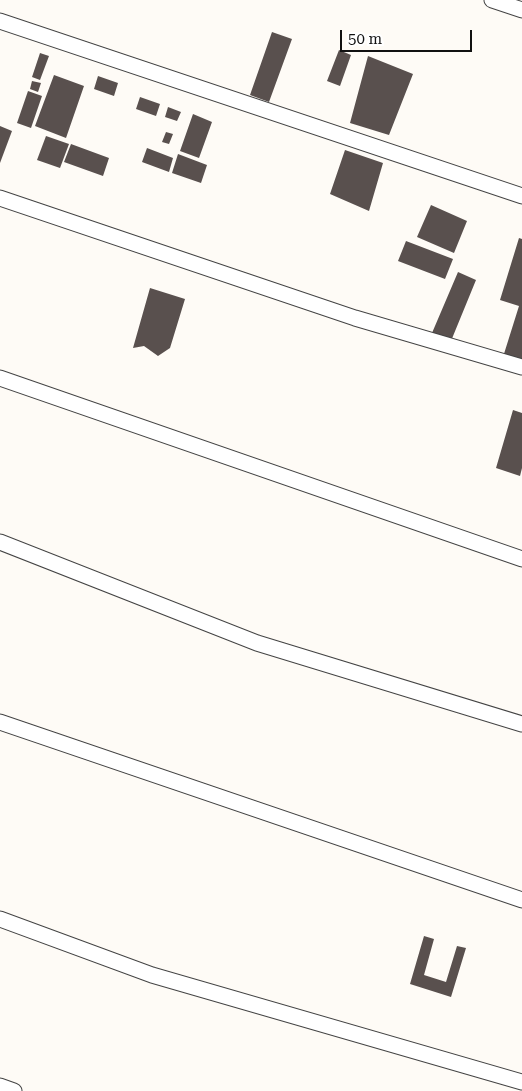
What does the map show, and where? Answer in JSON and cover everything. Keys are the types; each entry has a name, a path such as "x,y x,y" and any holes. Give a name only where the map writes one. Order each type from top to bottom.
{"street":[{"path":"492,0 522,10"},
{"path":"0,20 522,196"},
{"path":"0,198 355,318 522,367"},
{"path":"0,378 522,558"},
{"path":"0,542 257,643 522,724"},
{"path":"0,722 522,900"},
{"path":"0,919 152,975 522,1082"},
{"path":"0,1086 14,1091"}],"building":[{"path":"272,32 292,39 269,102 250,95"},
{"path":"339,50 351,55 340,86 327,81"},
{"path":"40,53 49,56 40,80 32,77"},
{"path":"368,56 413,74 389,135 350,123"},
{"path":"54,75 84,86 66,138 35,126"},
{"path":"98,76 118,83 114,96 94,89"},
{"path":"32,81 41,83 38,92 30,89"},
{"path":"28,91 42,96 31,128 17,123"},
{"path":"140,97 160,104 156,116 136,109"},
{"path":"168,107 181,112 177,121 165,117"},
{"path":"193,114 212,122 199,158 180,151"},
{"path":"0,126 12,131 0,163"},
{"path":"166,132 173,134 169,144 162,142"},
{"path":"46,136 69,144 60,168 37,160"},
{"path":"71,144 109,158 103,176 64,162"},
{"path":"147,148 173,158 169,172 142,162"},
{"path":"345,150 383,163 369,211 330,194"},
{"path":"178,154 207,165 201,183 172,173"},
{"path":"431,205 467,221 454,253 417,237"},
{"path":"519,238 522,239 522,363 503,357 519,306 500,300"},
{"path":"406,241 453,259 445,279 398,261"},
{"path":"458,272 476,280 451,341 432,333"},
{"path":"150,288 185,299 170,348 158,356 144,346 133,348"},
{"path":"513,410 522,413 522,468 520,476 496,468"},
{"path":"424,936 434,939 424,975 446,982 457,946 466,948 451,997 410,984"}]}
